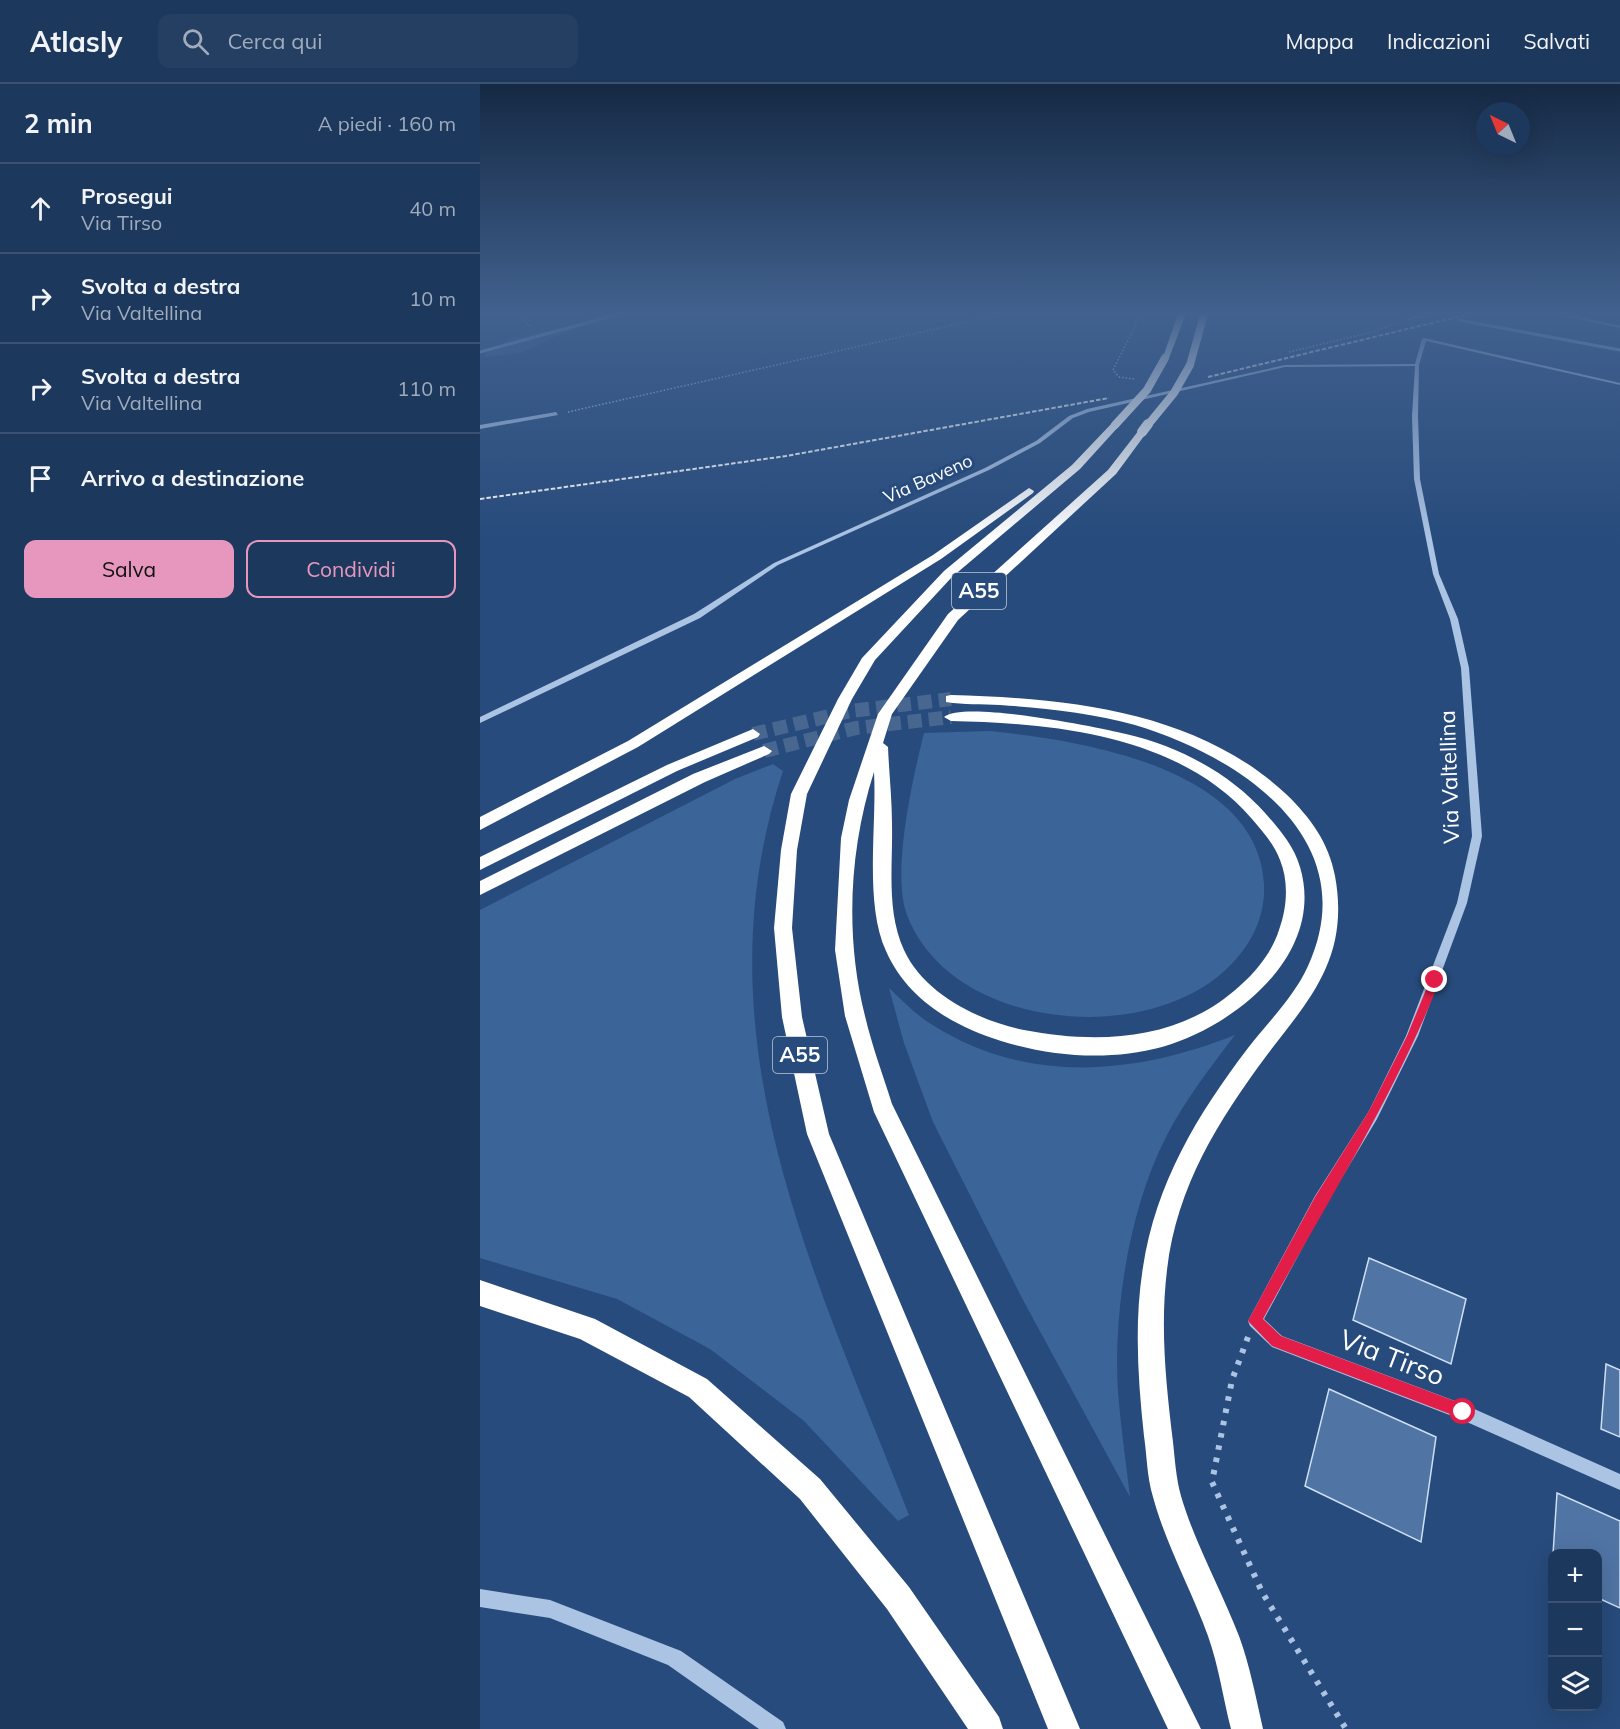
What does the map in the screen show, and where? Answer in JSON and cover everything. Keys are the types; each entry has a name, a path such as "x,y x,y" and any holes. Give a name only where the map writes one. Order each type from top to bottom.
{"highway":[{"name":"A55","path":"1064,1729 818,1134 792,1017 783,928 789,850 799,794 845,699 869,658 948,574 1076,467 1148,388"},
{"name":"A55","path":"1177,388 1112,472 953,617 885,714 857,800 849,838 844,950 855,1016 882,1105 1185,1729"},
{"name":"A55","path":"480,824 633,744 927,564 1092,447"},
{"name":"A55","path":"879,736 884,820 881,906 895,952 918,985 952,1012 993,1031 1043,1044 1091,1048 1143,1043 1190,1029 1232,1007 1264,977 1286,941 1295,905 1293,872 1278,840 1246,799 1199,768 1170,755 1110,735 1067,724 951,708 1041,703 1087,710 1135,721 1204,747 1258,777 1283,799 1308,829 1323,859 1332,897 1330,934 1315,972 1209,1114 1187,1153 1166,1211 1155,1265 1148,1340 1166,1495 1230,1656 1247,1729"},
{"path":"480,864 672,768 753,734"},
{"path":"480,889 699,778 764,751"},
{"path":"480,1293 586,1328 698,1388 810,1489 898,1598 987,1729"}],"street":[{"name":"Via Baveno","path":"480,720 697,616 776,564 987,469 1038,442 1071,417 1087,411 1189,388"},
{"name":"Via Valtellina","path":"1255,1321 1320,1201 1373,1115 1412,1036 1462,903 1477,836 1465,668 1454,620 1436,574 1417,479 1417,388"},
{"path":"480,427 556,414"},
{"name":"Via Tirso","path":"1255,1321 1277,1341 1463,1412 1620,1482"},
{"path":"480,1598 550,1609 674,1658 776,1729"}],"path":[{"path":"556,414 606,406 681,388"},
{"path":"1255,1321 1232,1380 1212,1482 1262,1592 1346,1729"}],"shaded area":[{"path":"990,731 1069,742 1114,752 1158,767 1198,786 1231,812 1254,844 1264,883 1264,896 1254,933 1231,965 1185,997 1143,1011 1096,1017 1049,1014 1003,1002 962,982 929,953 907,915 901,875 905,825 924,733"},
{"path":"773,764 783,771 759,869 752,965 759,1059 777,1151 804,1243 837,1334 909,1515 898,1521 804,1421 710,1349 617,1299 480,1258 480,910 735,779"},
{"path":"889,988 925,1020 967,1044 1004,1057 1042,1065 1081,1067 1119,1065 1158,1059 1197,1049 1235,1035 1173,1123 1153,1165 1133,1229 1121,1296 1117,1362 1119,1406 1130,1497 1023,1300 933,1122 904,1043"}],"building":[{"path":"1369,1258 1466,1299 1451,1364 1353,1320"},
{"path":"1606,1364 1620,1370 1620,1437 1601,1429"},
{"path":"1329,1389 1436,1437 1421,1542 1305,1486"},
{"path":"1557,1493 1620,1521 1620,1608 1602,1600 1602,1549 1553,1549"}],"tunnel":[{"path":"753,734 851,711 951,699"},
{"path":"764,751 856,728 951,717"}],"railway":[{"path":"480,499 786,456 1109,398"}],"route":[{"path":"1435,980 1412,1036 1373,1115 1320,1201 1255,1321 1277,1341 1463,1412"}]}
